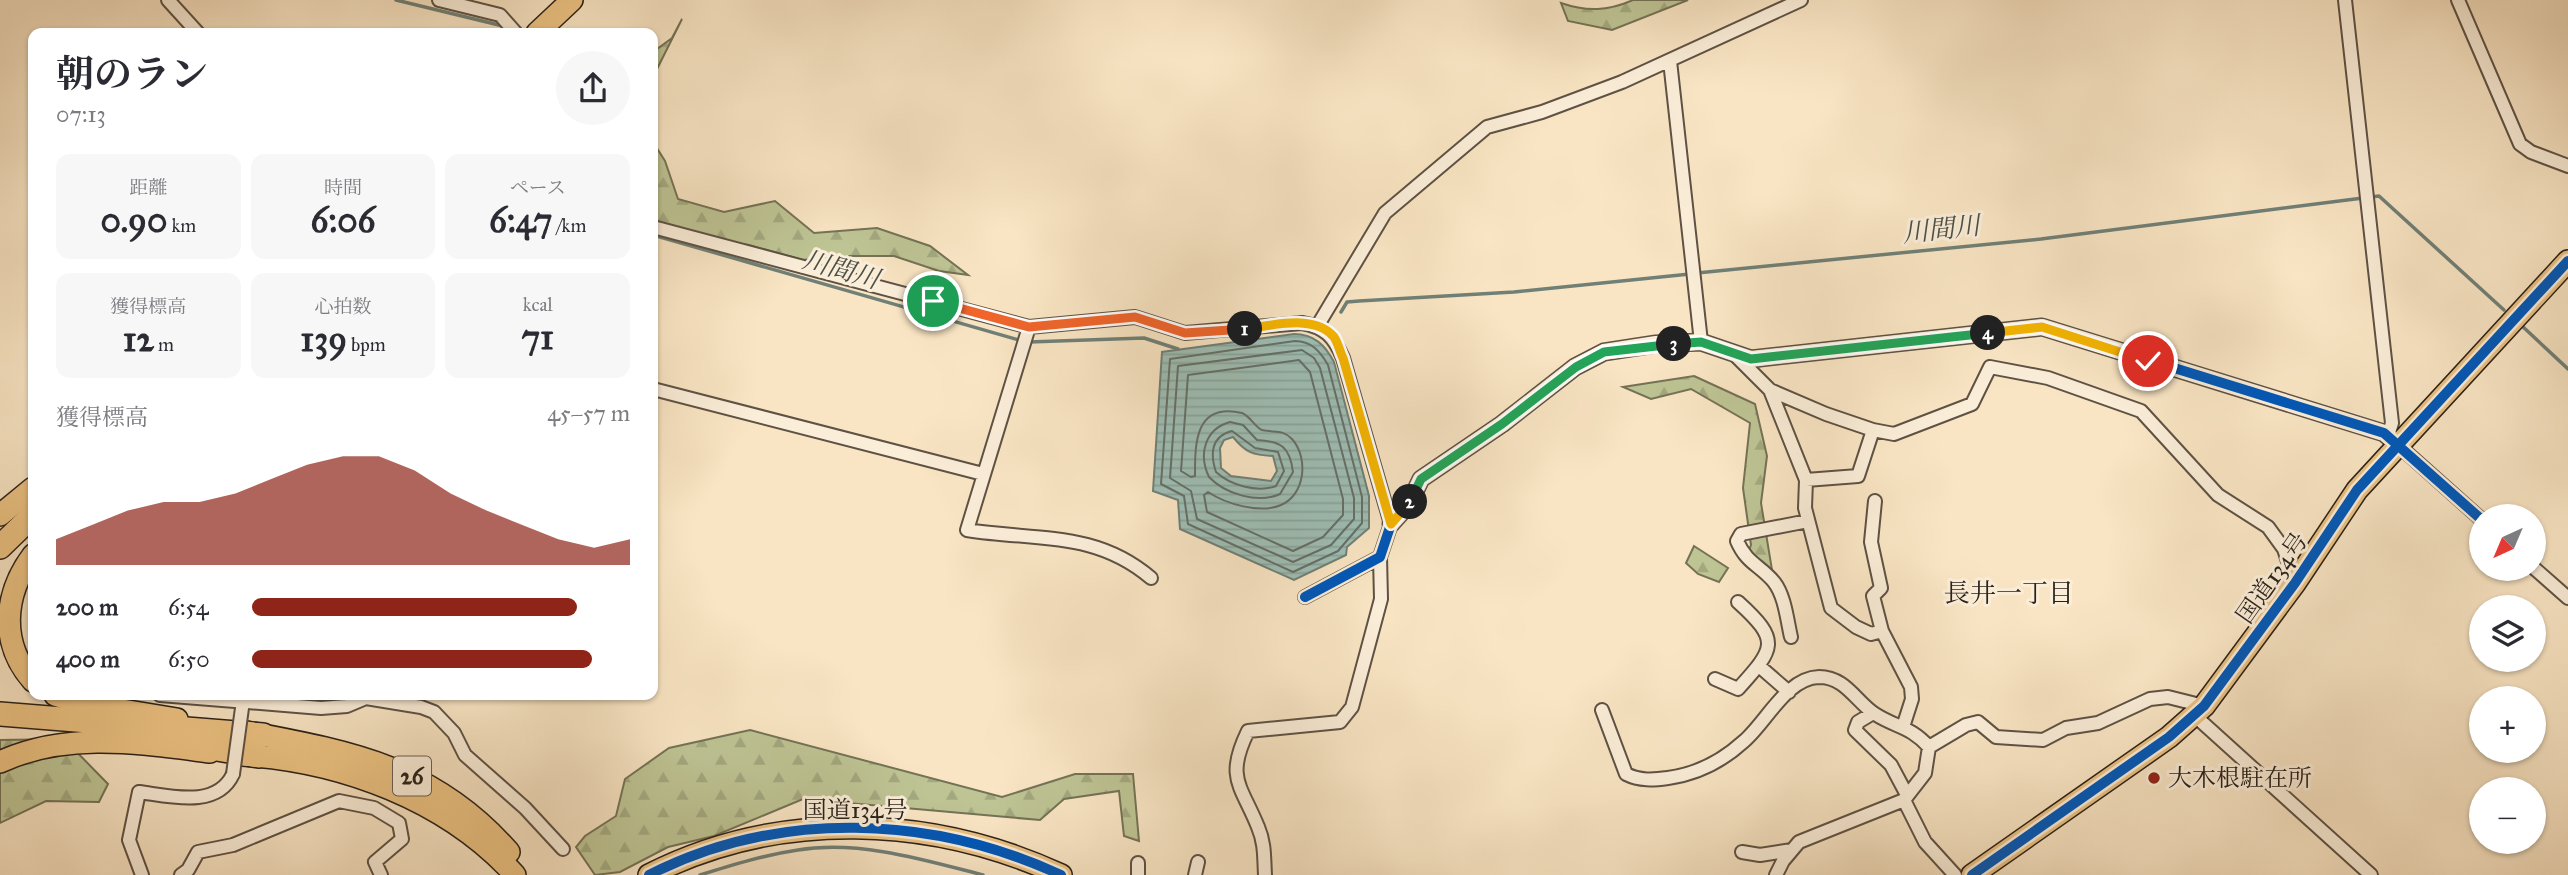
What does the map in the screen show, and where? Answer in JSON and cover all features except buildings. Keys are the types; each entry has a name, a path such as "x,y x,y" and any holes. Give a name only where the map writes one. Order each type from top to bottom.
{"highway":[{"path":"0,547 28,520"},
{"path":"0,557 28,530"},
{"name":"26","path":"0,714 261,745"},
{"name":"26","path":"0,726 184,744 261,745"}],"main road":[{"path":"542,28 572,0"},
{"name":"国道134号","path":"1972,875 2130,766 2199,710 2295,583 2393,440 2568,261"},
{"path":"0,515 28,492"},
{"path":"28,564 8,598 4,627 12,653 28,674"},
{"name":"26","path":"71,700 261,745 352,775 413,799 473,837 515,875"},
{"path":"0,762 45,745 77,741 261,745"},
{"name":"26","path":"261,745 360,756 435,788 467,810 529,875"},
{"name":"国道134号","path":"649,875 694,856 771,834 859,827 926,832 975,842 1023,857 1061,875"}],"street":[{"path":"439,0 500,15 512,28"},
{"path":"1318,325 1385,213 1487,127 1542,112 1670,61 1801,0"},
{"path":"2345,0 2393,440"},
{"path":"2458,0 2520,144 2530,152 2568,166"},
{"path":"172,1 194,28"},
{"path":"1670,61 1701,342"},
{"path":"658,229 1029,327 1135,317 1185,333 1302,323 1318,325 1334,338 1343,358 1391,524"},
{"path":"1029,327 967,530 1009,536 1041,535 1089,543 1132,561 1151,578"},
{"path":"1265,875 1264,845 1258,825 1244,802 1235,769 1238,750 1248,731 1340,722 1352,707 1381,599 1380,557 1391,524 1409,504 1421,479 1502,424 1576,367 1604,352 1701,342 1751,359 2042,327 2393,440 2469,508"},
{"path":"1735,355 1770,390 1826,414 1894,434 1972,404 1990,367 2048,377 2141,411 2218,495 2268,527 2284,549 2295,583"},
{"path":"658,390 983,474"},
{"path":"1770,390 1806,480 1808,521 1831,608 1871,634 1882,631"},
{"path":"1806,480 1858,476 1873,430"},
{"path":"1875,501 1871,542 1881,588 1873,596 1882,631 1911,687 1912,699 1903,727"},
{"path":"1791,637 1775,583 1749,563 1737,541 1741,534 1808,521"},
{"path":"1305,597 1380,557"},
{"path":"2546,579 2568,598"},
{"path":"1715,679 1738,689 1759,666 1769,649 1769,636 1738,602"},
{"path":"1759,666 1788,692"},
{"path":"1602,710 1626,774 1636,779 1685,776 1713,764 1745,741 1788,692 1805,681 1818,677 1830,679 1849,688 1873,713 1915,732 1929,747"},
{"path":"1929,747 1966,725 1978,722 1996,737 2043,740 2066,729 2098,723 2150,699 2168,697 2199,710 2371,875"},
{"path":"201,700 242,705 321,708 347,706 361,700"},
{"path":"378,700 421,707 434,712 454,733 473,763 524,808 563,849"},
{"path":"142,875 129,840 139,792 206,797 222,789 233,774 242,705"},
{"path":"1873,713 1858,722 1855,730 1891,765 1925,842 1955,875"},
{"path":"1776,875 1799,842 1810,841 1836,825 1905,798 1925,774 1929,747"},
{"path":"181,875 188,870 198,852 233,845 338,801 374,808 399,823 402,839 375,862 381,875"},
{"path":"1742,852 1760,855 1792,850"}],"green space":[{"path":"1633,0 1688,0 1612,30 1568,21 1561,3 1597,9"},
{"path":"682,19 658,67 658,48 672,38"},
{"path":"658,150 665,161 678,199 724,212 775,201 814,233 877,228 930,246 968,275 939,271 894,256 836,256 803,260 749,245 689,236 658,222"},
{"path":"1694,376 1755,404 1767,456 1761,503 1773,576 1748,553 1751,545 1743,488 1750,423 1691,389 1651,399 1623,387"},
{"path":"1694,546 1728,568 1719,582 1698,574 1686,563"},
{"path":"750,730 1002,797 1075,774 1133,774 1139,841 1124,836 1119,791 1064,799 1040,820 803,799 714,836 668,847 620,872 595,875 576,847 585,836 616,816 625,779 669,748"},
{"path":"64,739 108,784 99,802 46,801 0,823 0,740"}],"water":[{"path":"1294,334 1313,338 1327,350 1334,362 1369,496 1369,528 1347,547 1346,555 1294,580 1180,529 1178,500 1153,491 1162,352","holes":["1233,437 1250,452 1273,456 1277,471 1271,481 1231,476 1221,468 1220,448 1224,440"]}],"waterway":[{"name":"川間川","path":"396,0 503,26"},
{"name":"川間川","path":"2371,197 2379,196 2504,310"},
{"name":"川間川","path":"1697,273 2041,239 2363,198"},
{"name":"川間川","path":"658,236 1019,340"},
{"name":"川間川","path":"1341,312 1347,302 1514,292 1690,274"},
{"name":"川間川","path":"2521,325 2568,369"},
{"name":"川間川","path":"1029,342 1144,338 1178,349"},
{"path":"700,875 785,852 821,848 892,853 983,875"}],"cycle path":[{"path":"1972,875 2169,737 2204,706 2295,583 2357,490 2568,261"},
{"path":"1305,597 1380,557 1391,524 1409,504 1421,479 1502,424 1575,367 1604,352 1701,342 1751,359 2042,327 2384,433 2469,508"},
{"path":"649,875 699,854 750,839 802,830 855,828 908,831 960,840 1011,855 1061,875"}],"place":[{"name":"大木根駐在所","path":"2154,778"}],"district":[{"name":"長井一丁目","path":"2009,593"}],"route":[{"path":"933,301 1029,327 1135,317 1185,333 1302,323 1318,325 1334,338 1343,358 1391,524 1409,504 1421,479 1502,424 1576,367 1604,352 1656,344 1701,342 1751,359 2042,327 2148,361"}]}
